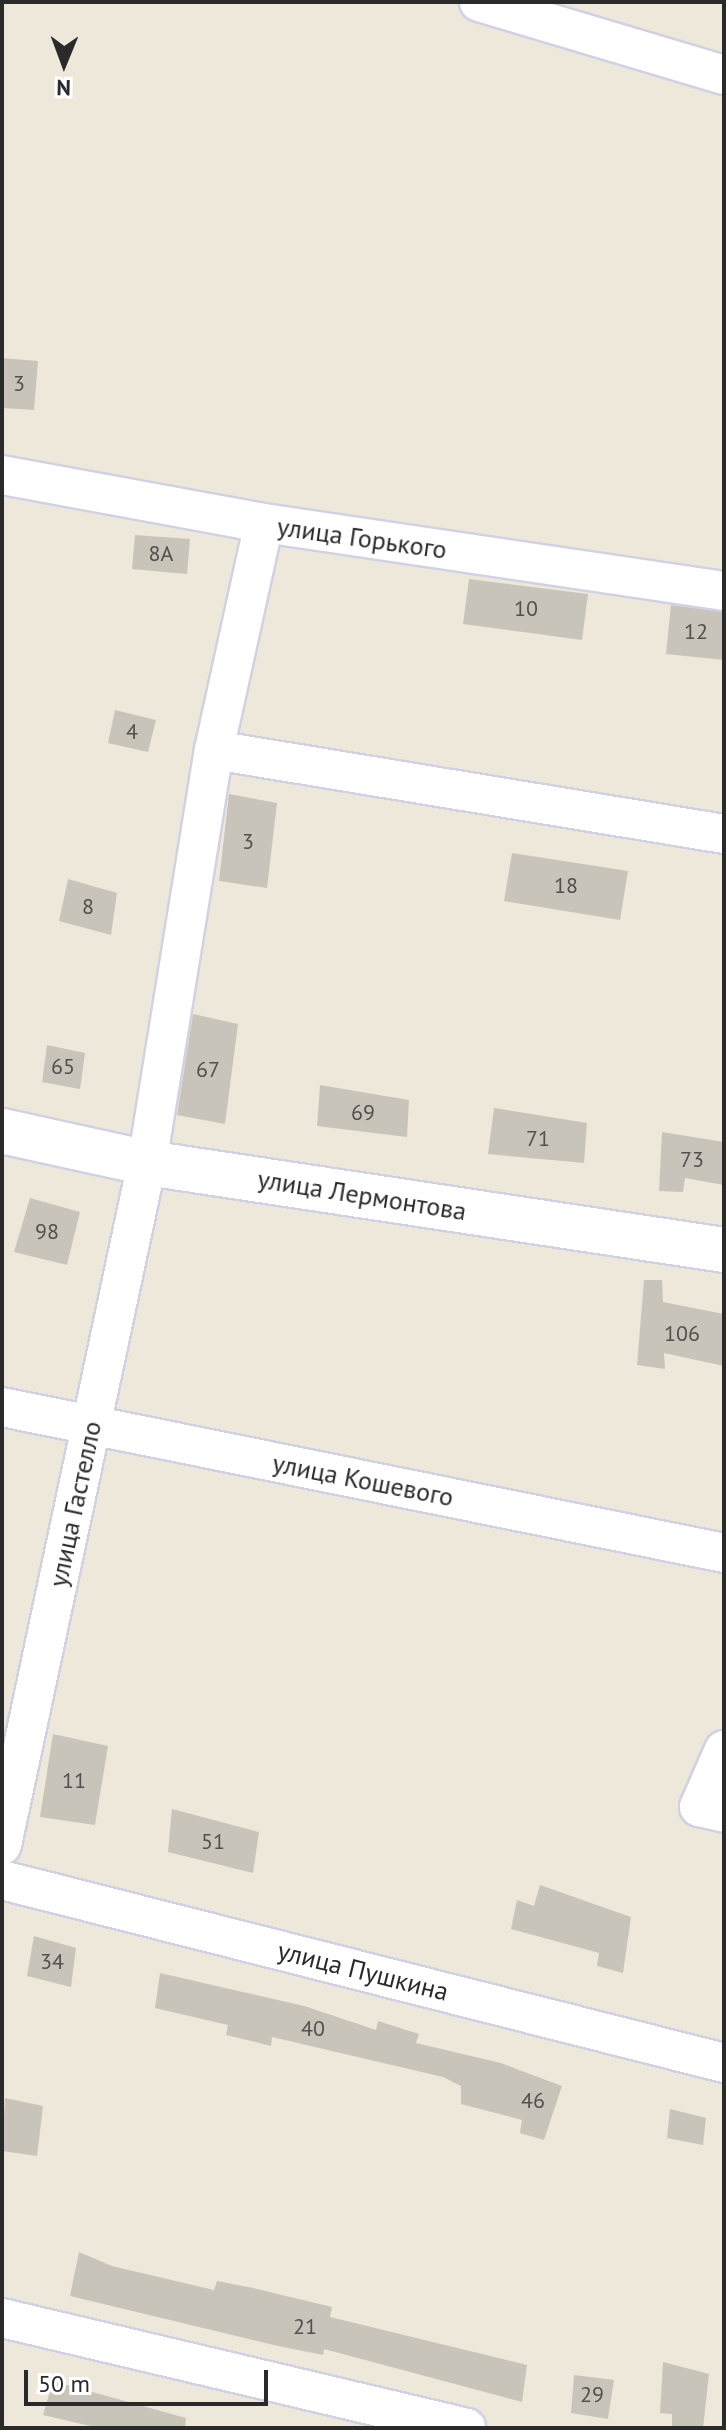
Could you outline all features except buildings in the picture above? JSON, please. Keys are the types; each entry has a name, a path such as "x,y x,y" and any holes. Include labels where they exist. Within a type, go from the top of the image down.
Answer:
{"street":[{"path":"479,2 724,75"},
{"name":"улица Горького","path":"2,475 264,523 724,591"},
{"name":"улица Гастелло","path":"2,1845 147,1163 214,750 264,523"},
{"path":"214,750 724,834"},
{"name":"улица Лермонтова","path":"2,1131 147,1163 724,1250"},
{"name":"улица Кошевого","path":"2,1407 724,1553"},
{"path":"712,1810 724,1750"},
{"name":"улица Пушкина","path":"2,1880 724,2063"},
{"path":"2,2318 466,2428"}]}
